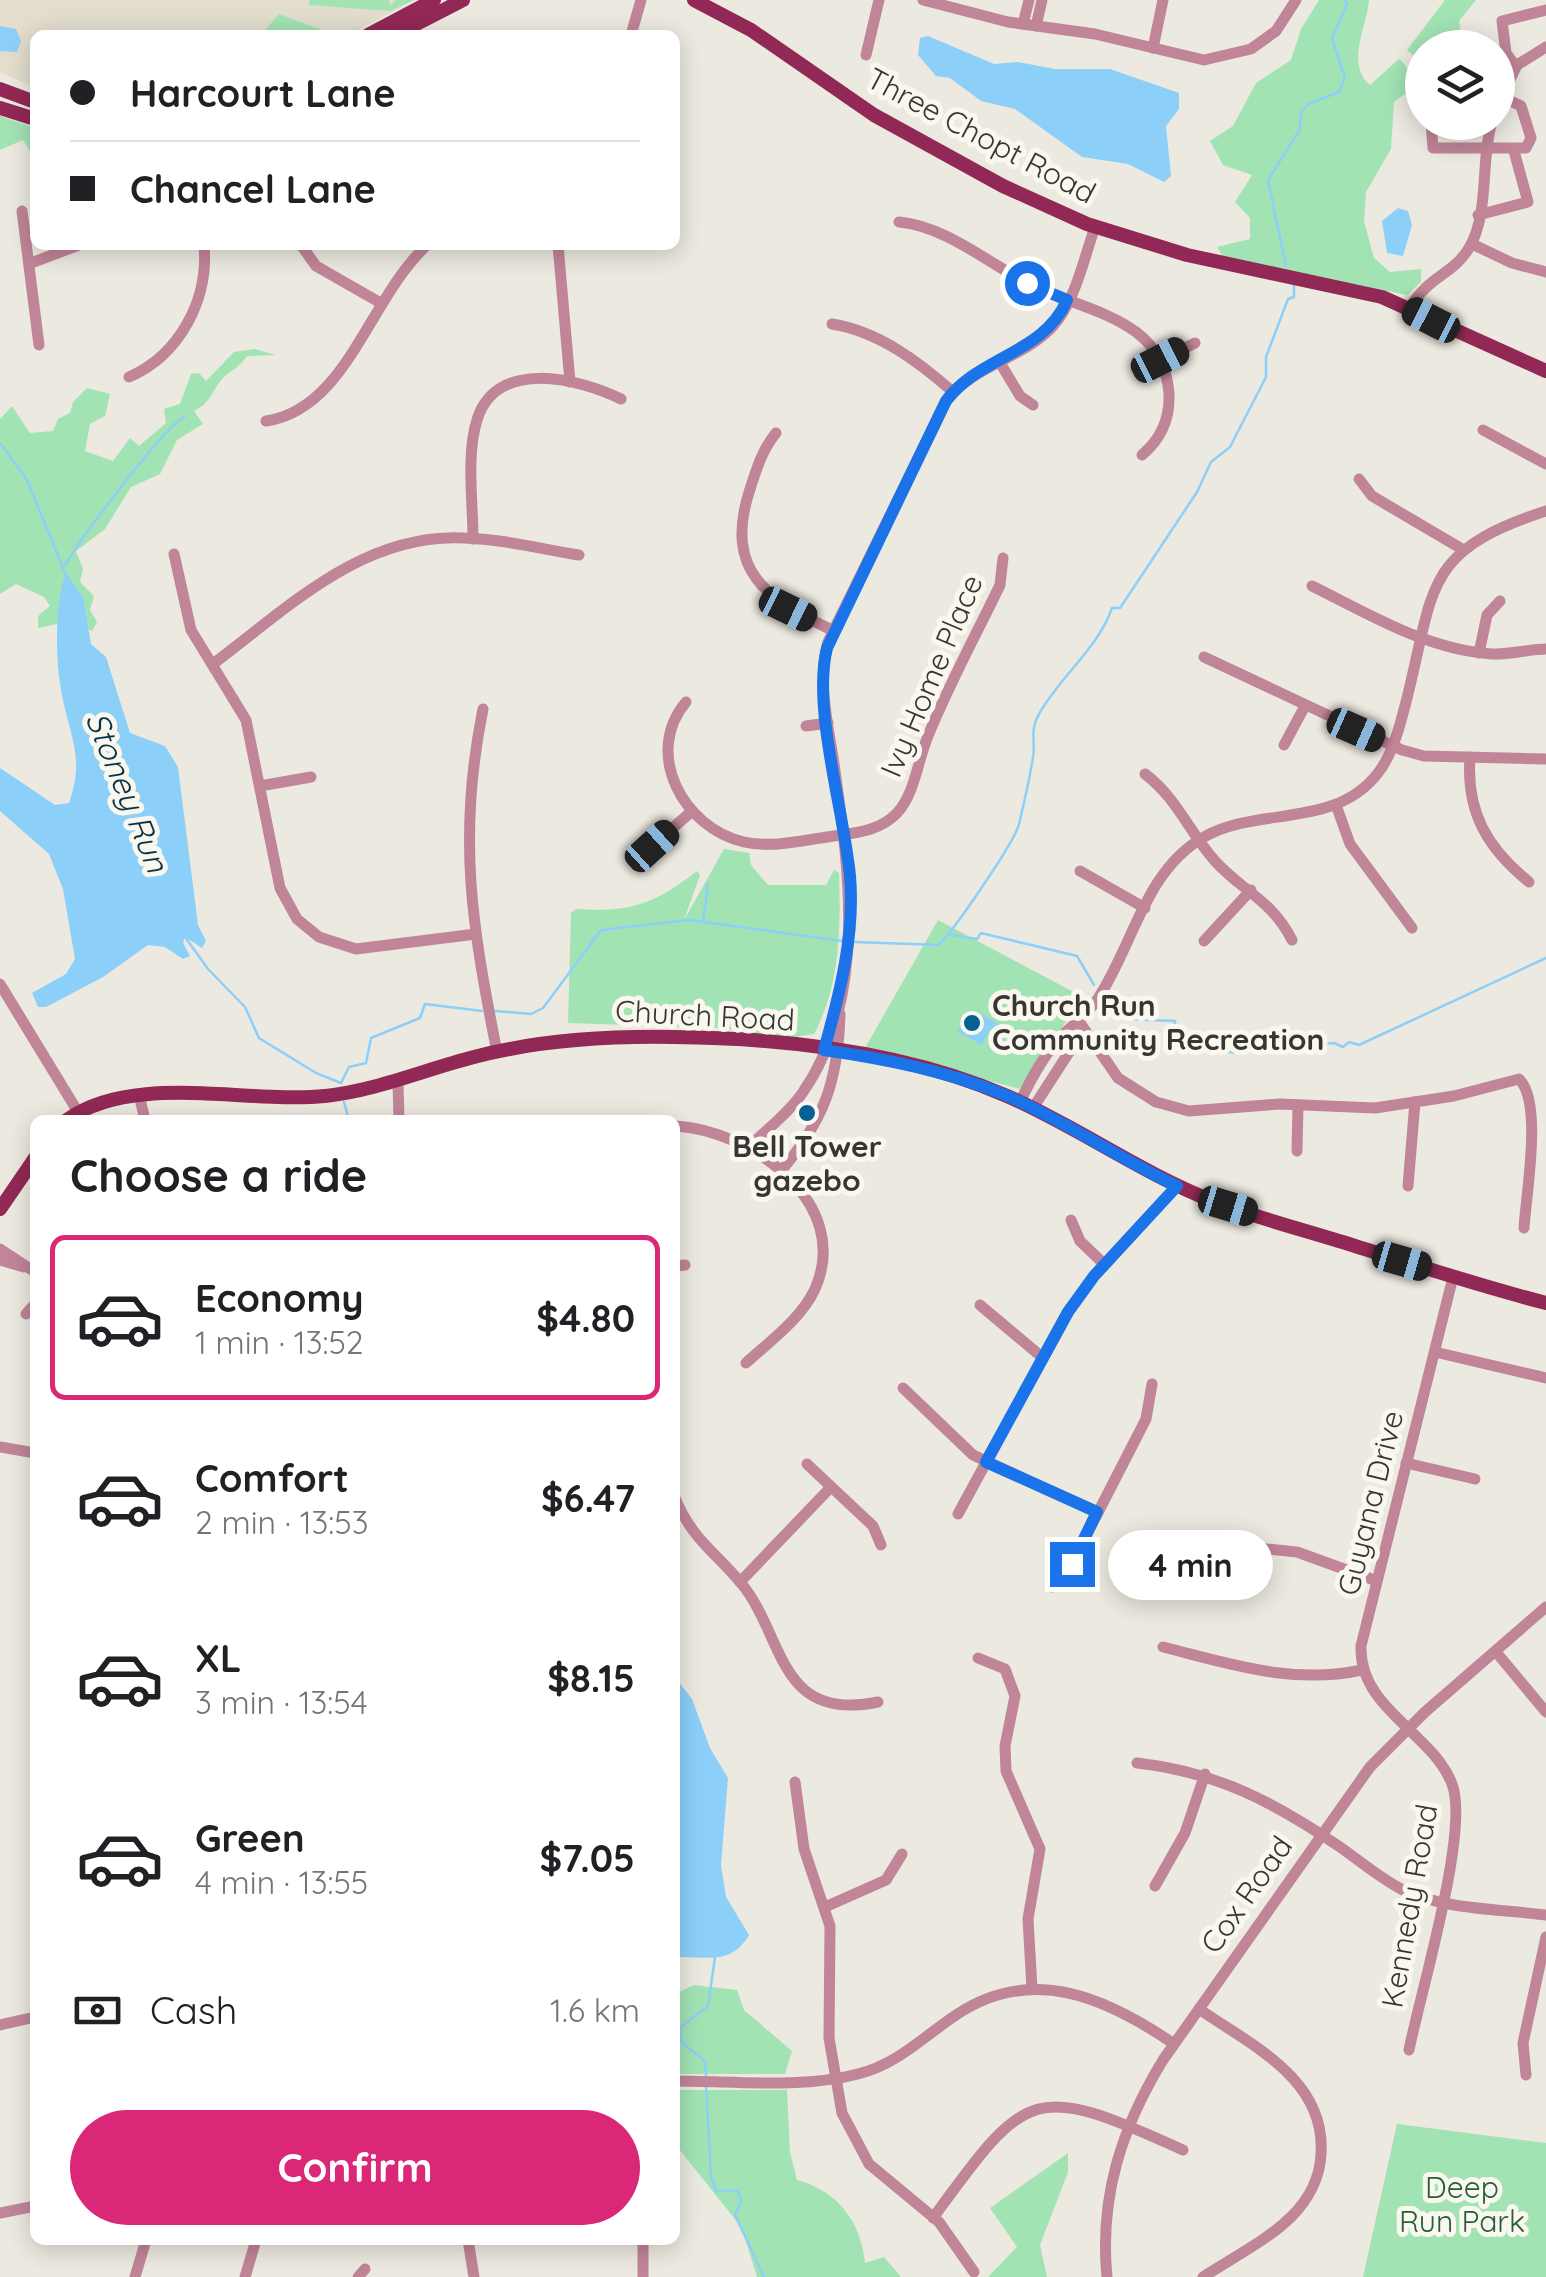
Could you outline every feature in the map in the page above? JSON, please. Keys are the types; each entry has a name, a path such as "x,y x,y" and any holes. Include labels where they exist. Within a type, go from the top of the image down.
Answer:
{"main road":[{"path":"377,30 434,0"},
{"path":"405,30 463,0"},
{"name":"Three Chopt Road","path":"694,0 752,30 836,91 906,133 1004,186 1095,227 1187,255 1348,288 1409,309 1546,371"},
{"path":"0,89 30,100"},
{"path":"0,108 30,117"},
{"name":"Church Road","path":"75,1115 104,1101 139,1096 299,1098 398,1083 497,1052 587,1039 721,1039 832,1051 944,1074 1026,1105 1177,1186 1228,1206 1546,1302"},
{"path":"0,1209 30,1165"}],"street":[{"path":"632,30 641,0"},
{"path":"866,55 879,0"},
{"path":"923,0 1204,60 1251,49 1276,31 1296,0"},
{"path":"1029,0 1030,25"},
{"path":"1030,25 1042,0"},
{"path":"1152,48 1163,0"},
{"path":"1546,10 1502,21 1506,53 1516,67 1546,47"},
{"path":"1432,140 1433,148 1526,148 1531,138 1521,106 1515,104"},
{"path":"1409,309 1422,288 1457,263 1472,244 1488,140"},
{"path":"1478,215 1528,202 1514,150"},
{"path":"22,212 39,345"},
{"path":"899,222 926,227 1067,300 1124,322 1143,336 1160,360 1168,390 1160,438 1142,454"},
{"path":"782,1171 814,1133 832,1051 851,908 823,670 834,631 953,392 1051,328 1067,300 1095,227"},
{"path":"1472,244 1512,263 1546,272"},
{"path":"31,263 66,250"},
{"path":"130,377 155,362 192,315 203,286 204,250"},
{"path":"305,250 316,266 380,302"},
{"path":"266,421 304,408 324,394 398,273 421,250"},
{"path":"558,250 570,382"},
{"path":"832,324 860,330 924,366 953,392"},
{"path":"1160,360 1194,343"},
{"path":"998,361 1014,388 1033,405"},
{"path":"473,538 474,437 482,408 498,390 516,380 570,382 598,387 621,398"},
{"path":"1483,430 1546,464"},
{"path":"776,433 762,450 746,502 743,551 752,573 774,600 834,631"},
{"path":"1358,479 1372,496 1462,548"},
{"path":"1026,1105 1046,1056 1080,1023 1099,997 1166,869 1200,840 1234,824 1336,805 1376,776 1391,746 1436,585 1462,548 1488,532 1546,511"},
{"path":"213,664 357,560 419,540 473,538 579,555"},
{"path":"174,554 191,630 246,720 280,888 297,919 312,932 356,949 476,934"},
{"name":"Ivy Home Place","path":"691,812 721,834 754,844 878,827 904,803 926,738 1000,584 1003,558"},
{"path":"1312,586 1422,639 1479,653 1546,649"},
{"path":"1479,653 1487,615 1500,601"},
{"path":"1204,657 1391,746 1424,756 1546,760"},
{"path":"652,846 691,812 676,787 667,750 670,725 686,702"},
{"path":"1284,745 1305,706"},
{"path":"483,709 466,816 476,934 497,1052"},
{"path":"806,726 828,723"},
{"path":"1470,757 1470,789 1478,823 1496,853 1529,882"},
{"path":"1145,774 1165,789 1218,866 1272,907 1292,940"},
{"path":"260,786 311,777"},
{"path":"1336,805 1350,844 1412,928"},
{"path":"1080,871 1145,908"},
{"path":"1204,941 1252,890"},
{"path":"0,984 72,1115"},
{"path":"1080,1023 1118,1078 1167,1106 1198,1112 1298,1105 1358,1109 1473,1092 1512,1078 1523,1082 1531,1120 1524,1228"},
{"path":"749,1147 803,1092 832,1051"},
{"path":"398,1083 399,1115"},
{"path":"139,1096 144,1115"},
{"path":"1408,1186 1415,1102"},
{"path":"1297,1150 1298,1105"},
{"path":"680,1127 704,1130 749,1147 782,1171 813,1211 821,1236 822,1264 814,1291 800,1312 746,1363"},
{"path":"958,1514 1068,1312 1104,1264 1177,1186"},
{"path":"1071,1220 1080,1241 1104,1264"},
{"path":"0,1249 30,1269"},
{"path":"0,1260 30,1270"},
{"name":"Guyana Drive","path":"1362,1670 1361,1646 1453,1276"},
{"path":"980,1305 1042,1358"},
{"path":"1435,1352 1546,1378"},
{"path":"1052,1587 1068,1569 1146,1419 1152,1384"},
{"path":"903,1388 965,1450 1097,1512"},
{"path":"0,1447 30,1453"},
{"path":"807,1464 872,1526 881,1545"},
{"path":"1406,1464 1475,1479"},
{"path":"740,1582 831,1487"},
{"path":"680,1508 699,1544 740,1582 782,1666 794,1679 840,1706 878,1702"},
{"path":"1226,1538 1239,1546 1297,1552 1377,1582"},
{"name":"Cox Road","path":"1107,2277 1108,2201 1129,2126 1174,2044 1370,1767 1407,1728 1546,1608"},
{"path":"1163,1647 1281,1676 1316,1678 1362,1670 1378,1698 1407,1728"},
{"path":"1496,1652 1546,1712"},
{"path":"978,1658 1005,1669 1014,1688 1004,1746 1006,1770 1040,1849 1028,1918 1032,1989"},
{"name":"Kennedy Road","path":"1407,1728 1443,1767 1456,1796 1457,1822 1409,2050"},
{"path":"1136,1764 1205,1774 1267,1799 1401,1888 1440,1904 1546,1915"},
{"path":"1155,1886 1185,1833 1205,1774"},
{"path":"794,1782 804,1849 825,1907 832,1945 829,2038 842,2113 859,2150 881,2176 933,2218 974,2272"},
{"path":"825,1907 886,1880 902,1854"},
{"path":"1526,2075 1523,2043 1546,1937"},
{"path":"680,2082 861,2074 903,2056 956,2016 985,2000 1032,1989 1098,1999 1174,2044"},
{"path":"1199,2008 1295,2078 1318,2118 1322,2148 1312,2187 1292,2216 1204,2277"},
{"path":"0,2025 30,2017"},
{"path":"933,2218 990,2140 1023,2114 1049,2106 1076,2106 1183,2150"},
{"path":"0,2213 30,2207"},
{"path":"135,2277 145,2245"},
{"path":"245,2277 255,2245"},
{"path":"469,2245 474,2277"},
{"path":"643,2245 643,2277"}],"shaded area":[{"path":"0,0 414,0 358,30 30,30 30,86 0,72"}],"green space":[{"path":"309,0 389,0 390,6 396,0 414,0 390,11 309,5"},
{"path":"1319,0 1369,0 1358,56 1363,76 1370,85 1399,59 1405,66 1405,94 1394,102 1391,149 1366,192 1364,221 1374,258 1390,272 1421,269 1421,282 1407,295 1223,257 1217,247 1250,239 1250,218 1235,202 1252,175 1223,165 1210,141 1233,126 1256,83 1291,60 1301,29"},
{"path":"1445,0 1476,0 1459,21 1460,30 1422,30"},
{"path":"279,14 322,30 265,30"},
{"path":"0,116 30,126 30,152 23,140 0,150"},
{"path":"255,349 276,355 247,356 222,379 208,401 194,411 203,424 177,440 160,474 131,487 105,529 76,551 83,569 80,582 94,596 90,610 97,622 92,631 64,616 57,624 38,628 38,616 50,606 44,597 16,584 0,594 0,419 12,406 30,433 53,431 58,419 70,413 73,402 87,388 110,394 105,416 90,424 85,451 113,461 130,438 139,446 166,423 164,409 180,404 191,374 199,373 206,381 234,352"},
{"path":"724,849 749,853 751,865 768,885 826,885 834,870 839,873 834,976 814,1034 787,1038 722,1028 568,1023 571,913 576,909 642,904 697,871 700,875 684,920"},
{"name":"Church Run Community Recreation","path":"938,920 1083,997 1020,1089 865,1048"},
{"path":"694,1985 737,1990 744,2010 792,2051 785,2074 680,2074 680,1992"},
{"path":"680,2090 787,2090 790,2152 797,2180 824,2192 845,2210 858,2234 865,2263 884,2257 901,2277 757,2277 742,2228 680,2150"},
{"name":"Deep Run Park","path":"1397,2124 1546,2143 1546,2277 1363,2277"},
{"path":"1068,2153 1068,2172 1040,2245 1047,2277 988,2277 1017,2247 990,2208"}],"water":[{"path":"0,26 16,29 21,41 17,52 0,51"},
{"path":"928,36 994,64 1018,62 1055,69 1110,69 1179,93 1179,109 1166,126 1171,176 1164,182 1128,164 1082,157 1015,109 981,101 950,78 936,76 918,55 920,38"},
{"path":"1398,208 1408,211 1412,225 1403,256 1387,253 1382,221"},
{"path":"66,573 83,597 91,644 106,657 130,733 165,746 178,767 198,925 206,941 202,948 185,937 183,943 190,956 183,959 165,947 148,945 103,977 46,1007 38,1007 32,993 66,974 75,959 63,889 49,854 0,811 0,768 55,805 69,803 76,758 61,689 57,646"},
{"path":"980,1014 1003,1026 999,1034 990,1029 982,1045 958,1032 961,1023 973,1027"},
{"path":"680,1683 692,1699 710,1748 728,1778 721,1865 726,1897 749,1935 734,1951 717,1957 680,1957"}],"waterway":[{"path":"1286,266 1268,180 1300,129 1301,112 1308,104 1339,92 1345,78 1332,38 1347,5 1345,0"},
{"path":"855,942 939,945 983,886 1019,824 1039,714 1098,636 1112,608 1120,608 1197,492 1211,462 1230,447 1266,377 1266,357 1288,299 1294,297 1294,285"},
{"path":"65,566 141,462 185,416"},
{"name":"Stoney Run","path":"0,443 27,480 66,575"},
{"path":"703,921 708,884"},
{"path":"495,1011 531,1014 543,1008 601,930 690,920 842,941"},
{"path":"950,935 977,939 981,933 1077,956 1094,985"},
{"name":"Stoney Run","path":"185,937 208,969 245,1007 259,1038 316,1073 341,1083 349,1067 366,1063 371,1038 420,1018 425,1004 482,1011"},
{"path":"1112,996 1127,1019 1175,1021 1175,1036 1225,1052 1334,1043 1343,1047 1349,1042 1359,1045 1546,958"},
{"name":"Stoney Run","path":"344,1102 348,1115"},
{"name":"Stoney Run","path":"706,2077 705,2061 682,2043 680,2028 708,2006 715,1957"},
{"name":"Stoney Run","path":"706,2085 711,2177 716,2191 738,2191 741,2201 735,2215 764,2277"}],"place":[{"name":"Church Run Community Recreation","path":"972,1023"},
{"name":"Bell Tower gazebo","path":"807,1113"}],"route":[{"path":"1027,283 1067,300 1060,318 1035,341 961,384 946,401 870,554 824,659 823,688 850,874 851,908 840,995 824,1050 931,1070 978,1084 1039,1111 1177,1186 1094,1276 1068,1312 986,1462 1097,1512 1072,1564"}]}
